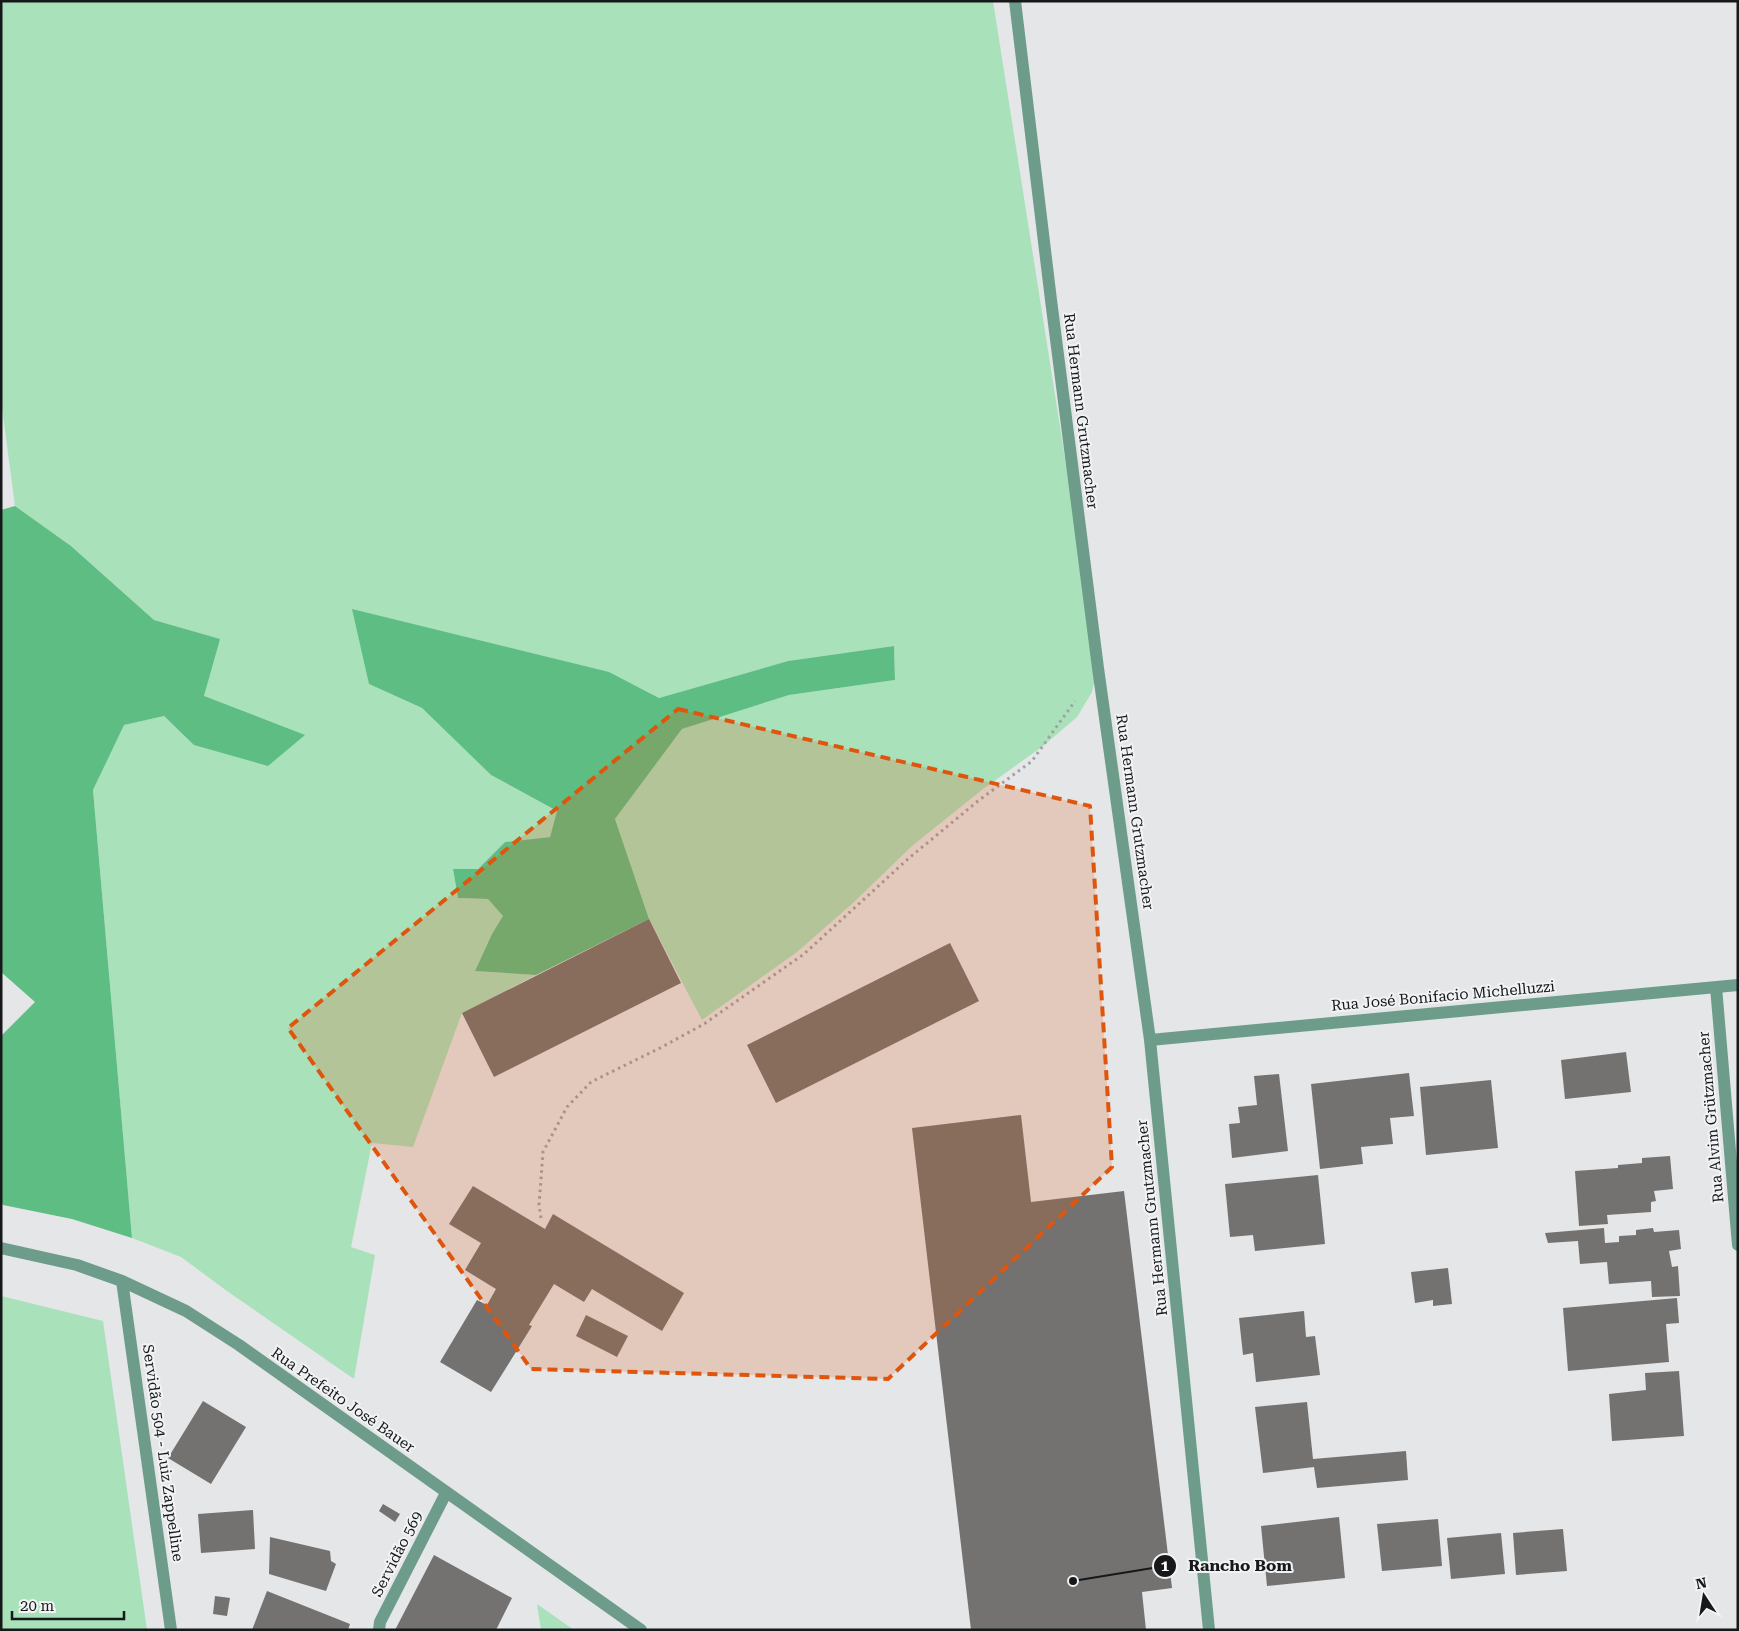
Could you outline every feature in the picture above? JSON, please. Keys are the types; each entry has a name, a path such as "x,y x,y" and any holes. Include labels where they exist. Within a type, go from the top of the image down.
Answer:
{"street":[{"name":"Rua Hermann Grutzmacher","path":"1015,1 1050,300 1098,668 1150,1040 1210,1630"},
{"name":"Rua José Bonifacio Michelluzzi","path":"1150,1040 1738,985"},
{"name":"Rua Alvim Grützmacher","path":"1716,987 1738,1245"},
{"name":"Rua Prefeito José Bauer","path":"1,1248 77,1265 122,1281 186,1312 239,1345 641,1630"},
{"name":"Servidão 504 - Luiz Zappelline","path":"122,1281 171,1630"},
{"name":"Servidão 569","path":"379,1630 380,1622 446,1493"}],"path":[{"path":"541,1218 539,1204 543,1152 567,1107 592,1082 704,1024 804,954 909,858 978,801 1032,761 1098,668"}],"highlighted area":[{"path":"678,709 1090,806 1112,1167 888,1379 531,1369 288,1028"}],"green space":[{"path":"1,1 993,1 1098,668 1092,692 1077,717 1043,746 983,789 912,846 853,903 797,952 702,1020 649,919 615,819 682,729 789,695 895,680 894,646 788,661 659,698 608,672 369,684 422,708 491,775 557,811 550,837 505,842 478,869 453,869 458,898 488,899 504,916 492,934 475,971 536,975 462,1013 413,1147 372,1143 351,1247 375,1255 354,1379 181,1257 132,1238 93,790 123,725 164,716 195,745 204,696 219,639 154,620 71,546 15,506 1,400"},
{"path":"15,506 71,546 154,620 220,639 204,696 305,735 268,766 194,745 164,716 124,725 93,790 132,1238 72,1219 3,1205 1,1201 1,1036 35,1002 1,972 1,510"},
{"path":"352,609 609,672 659,698 788,661 894,646 895,680 789,695 682,729 615,819 649,919 536,975 475,971 492,934 503,916 488,899 458,898 453,869 478,869 505,842 550,837 557,811 491,775 422,708 369,684"},
{"path":"1,1296 103,1321 147,1630 1,1630"},
{"path":"537,1604 574,1630 541,1630"}],"building":[{"path":"649,919 681,983 494,1077 462,1013"},
{"path":"950,943 979,1001 776,1103 747,1045"},
{"path":"1626,1052 1631,1092 1565,1099 1561,1060"},
{"path":"1409,1073 1414,1116 1390,1118 1393,1144 1361,1147 1363,1164 1320,1169 1311,1084"},
{"path":"1279,1074 1288,1151 1232,1158 1229,1124 1240,1123 1238,1107 1257,1105 1254,1076"},
{"path":"1491,1080 1498,1148 1426,1155 1420,1087"},
{"path":"1021,1115 1031,1202 1124,1191 1172,1588 1142,1592 1146,1630 971,1630 912,1128"},
{"path":"1670,1156 1673,1189 1654,1191 1656,1201 1651,1202 1651,1212 1607,1215 1608,1224 1579,1226 1575,1171 1618,1168 1618,1165 1642,1163 1642,1158"},
{"path":"1318,1175 1325,1244 1255,1251 1253,1235 1230,1237 1225,1184"},
{"path":"473,1186 545,1229 553,1214 684,1293 662,1331 592,1289 584,1302 554,1284 529,1325 532,1326 491,1392 440,1362 477,1300 487,1305 496,1289 465,1270 481,1243 449,1224"},
{"path":"1604,1228 1605,1243 1619,1242 1619,1236 1636,1235 1636,1230 1653,1228 1654,1232 1679,1230 1681,1249 1669,1251 1672,1267 1678,1266 1680,1296 1652,1297 1651,1281 1609,1284 1607,1262 1580,1264 1578,1241 1548,1243 1545,1233"},
{"path":"1448,1268 1452,1304 1433,1306 1433,1300 1415,1303 1411,1272"},
{"path":"1677,1298 1679,1323 1666,1324 1669,1362 1568,1371 1563,1308"},
{"path":"1304,1311 1306,1337 1315,1336 1320,1375 1256,1382 1253,1353 1243,1355 1239,1318"},
{"path":"586,1315 628,1336 617,1357 576,1336"},
{"path":"1679,1371 1684,1436 1612,1441 1609,1394 1646,1390 1645,1373"},
{"path":"203,1401 246,1427 211,1484 168,1458"},
{"path":"1307,1402 1313,1459 1406,1451 1408,1480 1317,1488 1314,1467 1263,1473 1255,1407"},
{"path":"383,1504 400,1514 395,1522 379,1511"},
{"path":"253,1510 255,1549 201,1553 198,1514"},
{"path":"1339,1517 1345,1578 1267,1586 1261,1526"},
{"path":"1438,1519 1442,1566 1382,1571 1377,1524"},
{"path":"1563,1529 1567,1571 1516,1575 1513,1533"},
{"path":"1501,1533 1505,1574 1451,1579 1447,1538"},
{"path":"270,1537 330,1551 331,1561 336,1564 326,1591 269,1574"},
{"path":"434,1555 512,1598 496,1630 395,1630"},
{"path":"267,1591 350,1624 348,1630 252,1630"},
{"path":"215,1596 230,1598 227,1616 213,1614"}],"place":[{"name":"Rancho Bom","path":"1073,1581"}]}
